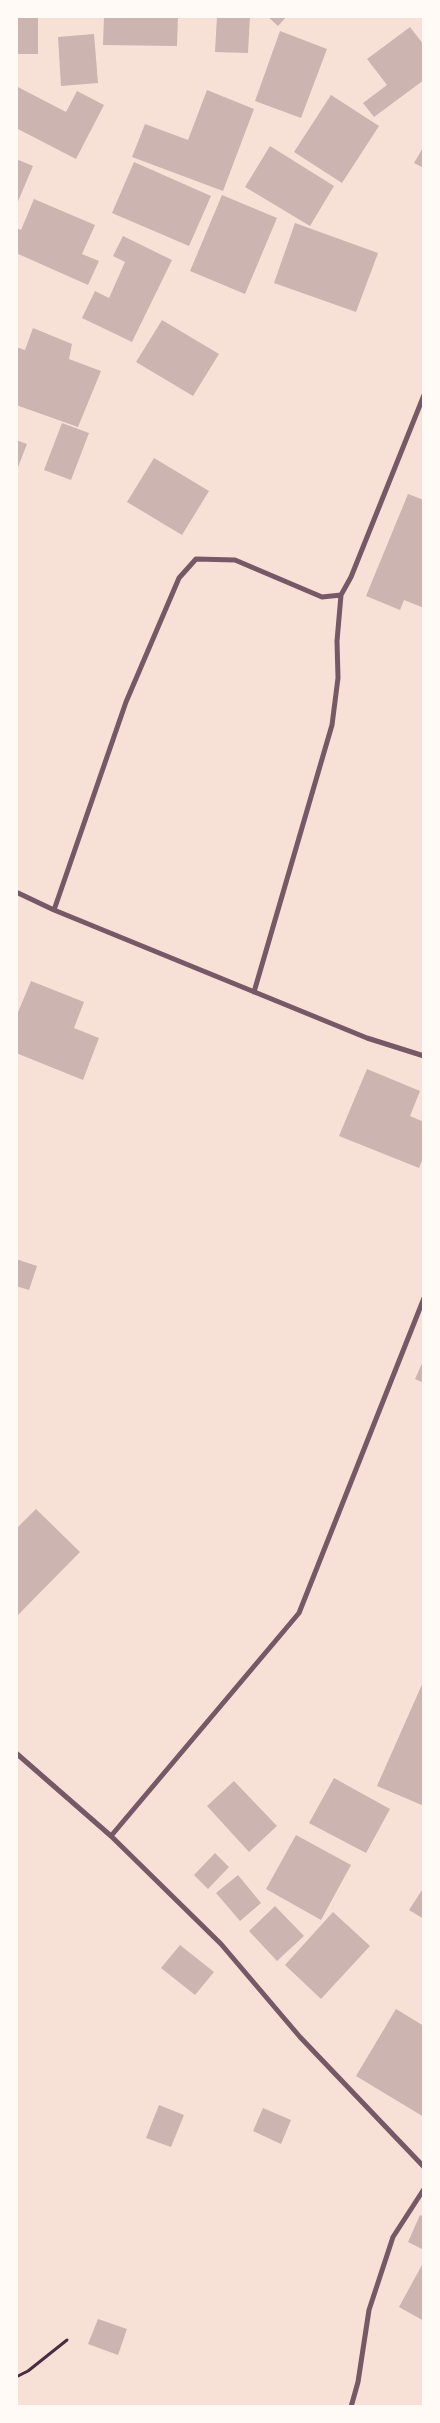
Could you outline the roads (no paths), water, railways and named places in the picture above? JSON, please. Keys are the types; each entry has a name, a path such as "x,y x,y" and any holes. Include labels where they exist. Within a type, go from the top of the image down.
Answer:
{"street":[{"path":"254,992 332,725 338,678 337,641 341,595 351,577 424,395"},
{"path":"54,910 126,702 179,578 185,571 196,559 235,560 322,597 341,595"},
{"path":"16,892 54,910 367,1038 424,1056"},
{"path":"111,1836 299,1613 424,1298"},
{"path":"16,1753 111,1836 222,1944 300,2037 365,2108 424,2167"},
{"path":"351,2407 358,2382 369,2310 394,2237 424,2189"}]}
